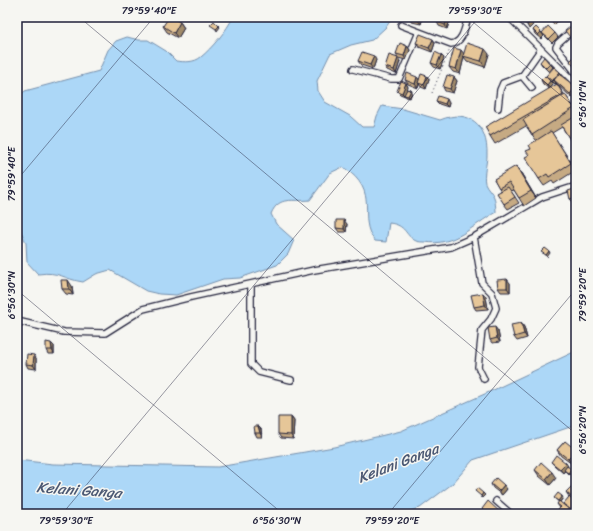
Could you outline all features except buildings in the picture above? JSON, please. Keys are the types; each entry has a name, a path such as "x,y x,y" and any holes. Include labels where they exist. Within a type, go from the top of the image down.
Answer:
{"street":[{"path":"401,25 451,44 459,41 468,17"},
{"path":"509,17 576,84"},
{"path":"576,27 558,42 556,47 576,73"},
{"path":"353,69 391,79 399,79 418,32"},
{"path":"498,108 500,90 503,83 522,76 541,49"},
{"path":"522,76 532,88"},
{"path":"17,321 64,332 105,333 143,309 191,297 314,270 451,247 474,237 542,197 576,186"},
{"path":"474,237 482,283 492,293 496,308 491,319 482,330 478,366 484,379"},
{"path":"251,285 251,364 259,372 291,380"},
{"path":"496,501 511,514"}],"path":[{"path":"432,93 451,44"}],"water":[{"path":"233,17 393,17 386,27 372,40 351,45 330,54 317,81 318,91 325,102 350,116 362,127 374,127 382,106 403,109 440,120 460,116 475,122 484,135 487,158 485,183 494,197 496,212 463,234 445,241 435,243 417,241 412,239 399,226 389,223 386,242 375,241 367,223 365,196 362,186 355,177 343,167 330,173 310,200 282,202 274,208 271,214 276,224 294,240 288,254 277,265 240,278 223,279 176,295 159,294 146,291 110,270 96,274 83,282 57,274 38,274 27,262 26,243 17,221 17,98 25,91 99,71 108,50 116,41 127,37 139,40 148,40 166,51 176,61 186,62 198,59 214,44"},
{"name":"Kelani Ganga","path":"576,351 576,425 473,460 452,484 420,508 400,514 17,514 17,460 53,464 218,467 334,447 401,431"}]}
